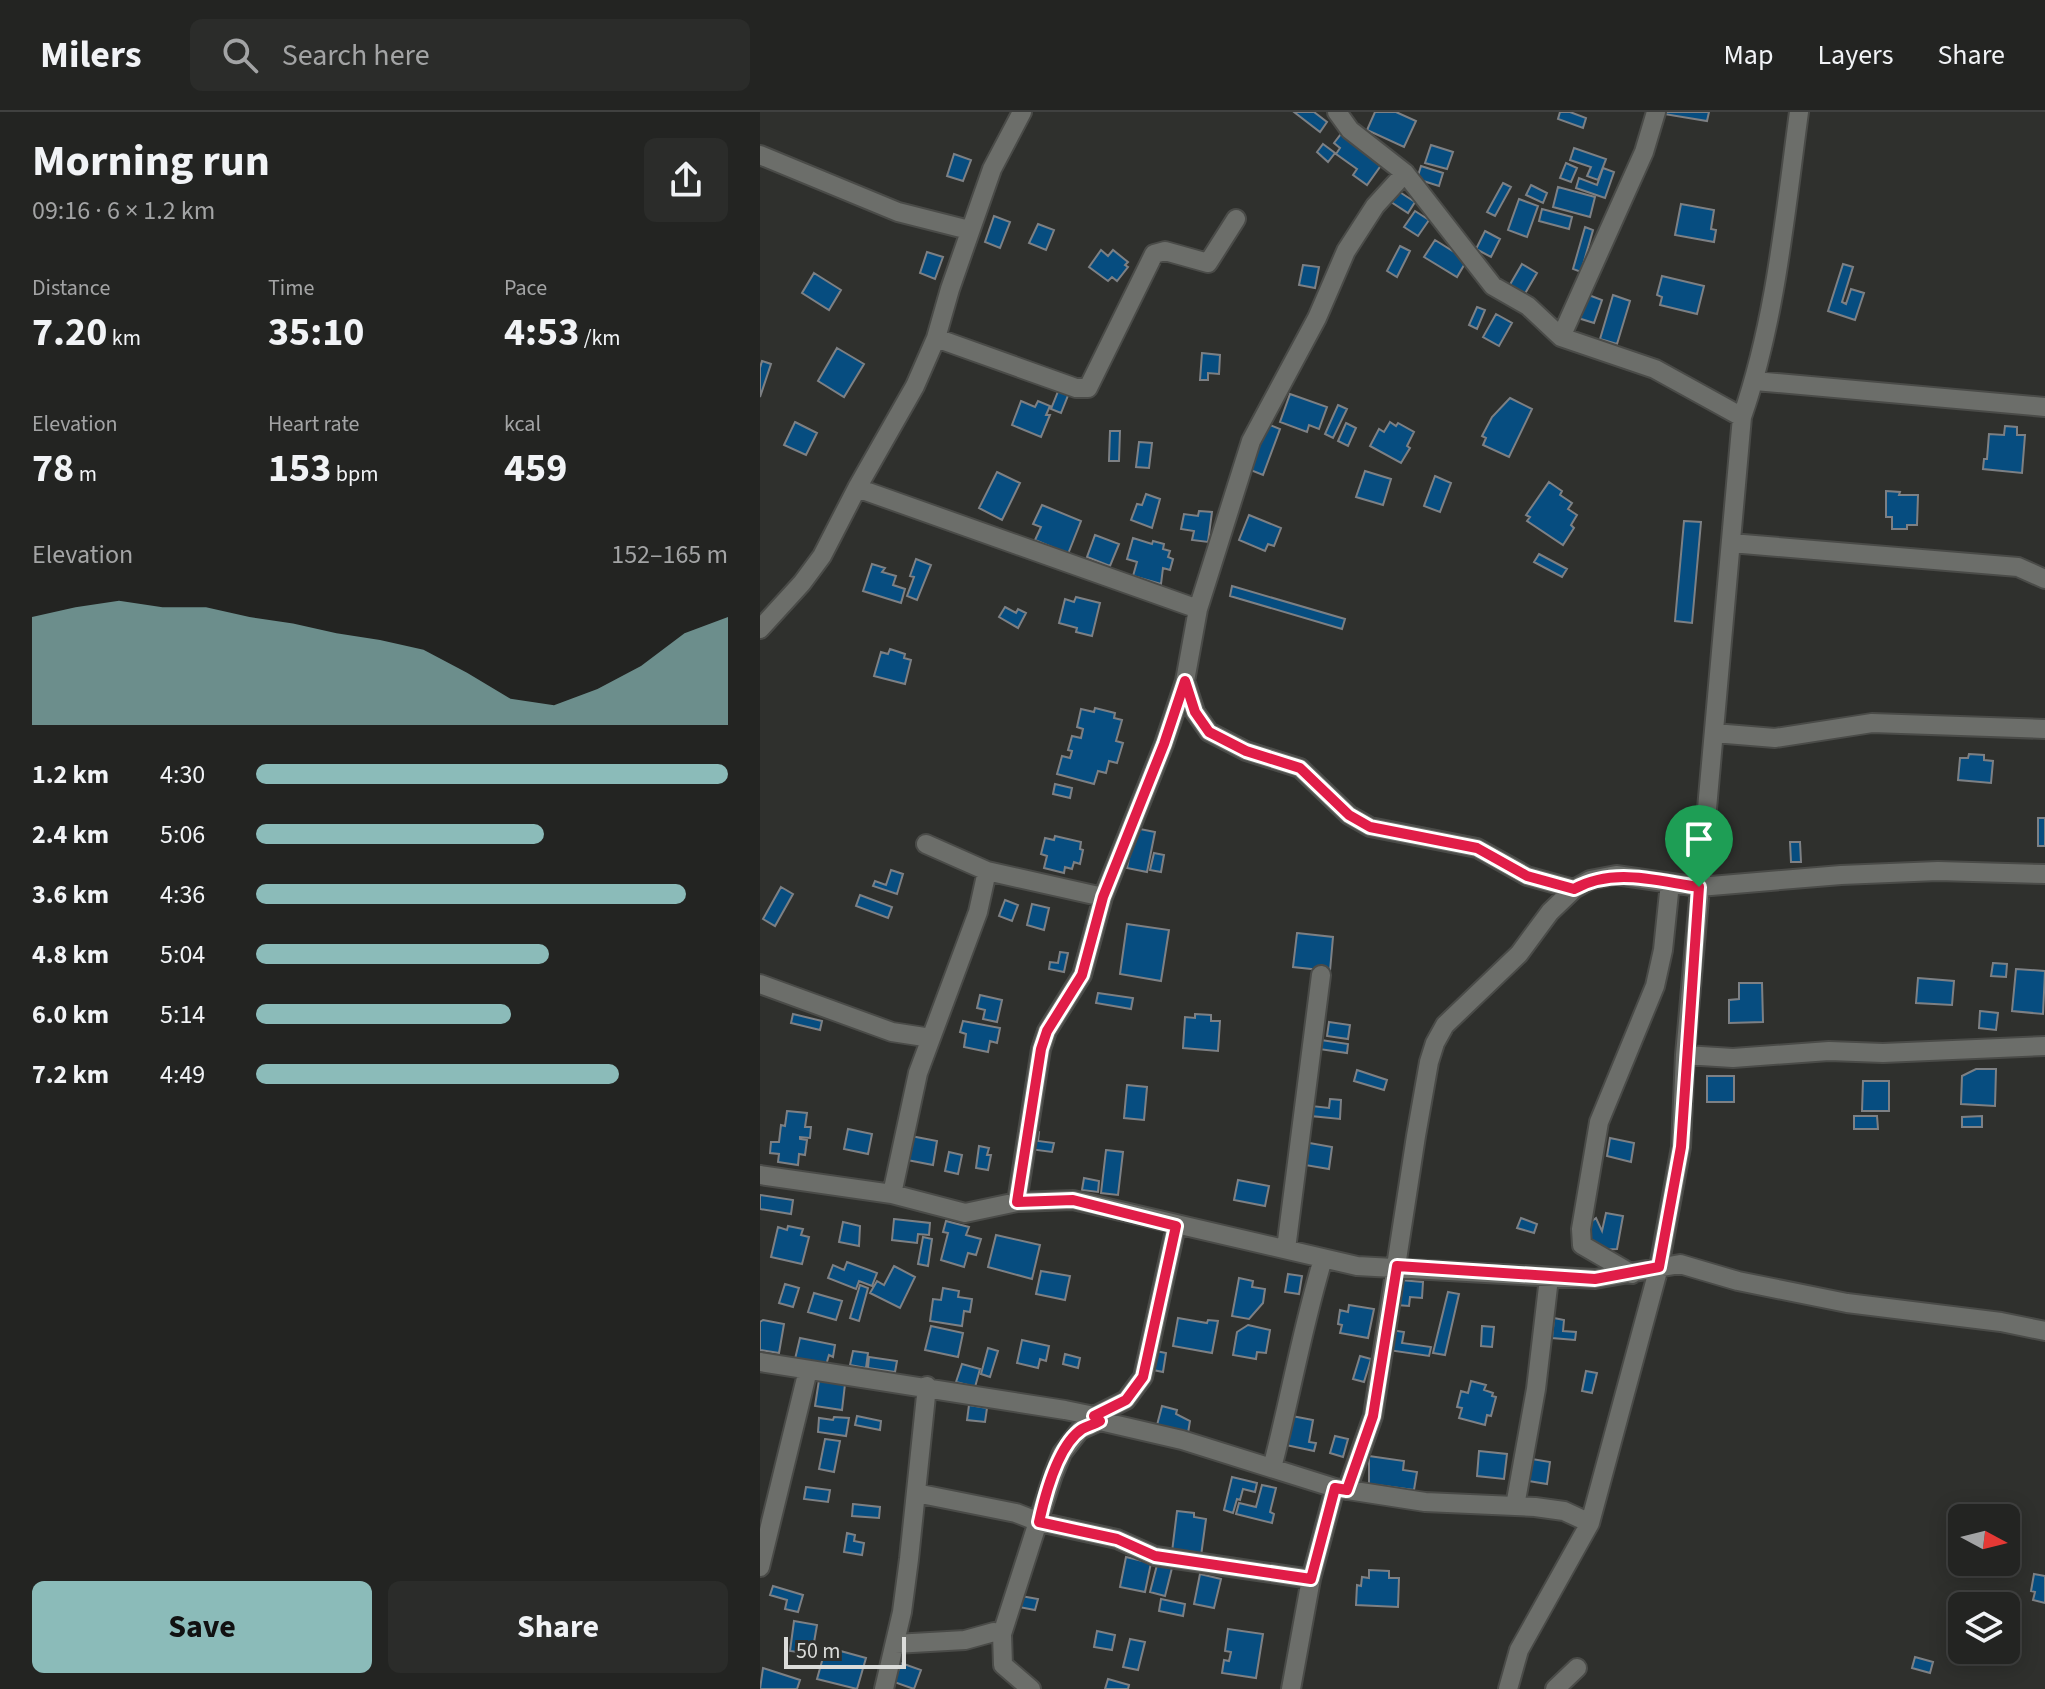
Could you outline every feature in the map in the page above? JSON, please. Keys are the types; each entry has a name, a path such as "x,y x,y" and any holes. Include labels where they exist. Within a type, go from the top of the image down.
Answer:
{"street":[{"path":"760,629 822,556 915,386 936,338 969,230 992,169 1022,112"},
{"path":"1337,112 1350,130 1405,173 1493,286 1528,306 1561,337 1655,369 1742,417"},
{"path":"1561,337 1644,152 1656,112"},
{"path":"1508,1689 1519,1650 1590,1523 1659,1267 1681,1147 1699,887 1742,417 1755,381 1777,278 1799,112"},
{"path":"760,155 898,212 969,230"},
{"path":"1017,1202 1041,1049 1047,1031 1082,975 1103,897 1164,744 1185,681 1198,609 1251,441 1317,318 1346,251 1375,206 1405,173"},
{"path":"936,338 1076,388 1088,388 1154,254 1165,251 1208,263 1236,219"},
{"path":"1755,381 2045,407"},
{"path":"857,488 1198,609"},
{"path":"1731,543 2018,567 2045,579"},
{"path":"1185,681 1195,712 1209,732 1246,751 1300,768 1349,815 1370,827 1477,848 1527,876 1574,889"},
{"path":"1714,733 1775,738 1872,723 2045,729"},
{"path":"926,844 987,871 1103,897"},
{"path":"892,1194 918,1073 978,912 987,871"},
{"path":"1291,1689 1311,1579 1341,1489 1373,1416 1429,1062 1445,1025 1519,954 1550,912 1574,889 1590,880 1616,875 1699,887 1841,875 1938,871 2045,874"},
{"path":"1632,1274 1582,1245 1581,1229 1599,1122 1655,986 1663,950 1670,883"},
{"path":"1286,1249 1321,975"},
{"path":"760,984 892,1032 931,1038"},
{"path":"1685,1055 1733,1058 1829,1051 1883,1053 2045,1046"},
{"path":"760,1175 892,1194 965,1213 1017,1202 1073,1200 1357,1266 1595,1279 1680,1264 1738,1281 1847,1303 2001,1322 2045,1331"},
{"path":"1031,1689 1003,1665 1002,1634 1029,1544 1062,1453 1080,1430 1126,1400 1143,1377 1176,1226"},
{"path":"1272,1468 1309,1304 1323,1259"},
{"path":"1515,1506 1536,1389 1549,1278"},
{"path":"760,1362 927,1386 1097,1419 1182,1440 1341,1489 1425,1502 1564,1511 1590,1523"},
{"path":"760,1567 808,1370"},
{"path":"884,1689 909,1559 927,1386"},
{"path":"916,1493 1016,1513 1039,1522 1117,1539 1155,1556 1311,1579"},
{"path":"895,1644 965,1640 994,1632 1002,1634"},
{"path":"1555,1689 1577,1668"}],"building":[{"path":"1294,112 1314,112 1327,122 1320,132"},
{"path":"1375,112 1396,112 1416,121 1404,147 1367,130"},
{"path":"1560,112 1586,118 1583,128 1558,119"},
{"path":"1664,112 1709,112 1707,121"},
{"path":"1341,134 1382,164 1367,185 1353,175 1357,169 1336,154 1340,148 1334,143"},
{"path":"1323,144 1335,153 1328,162 1317,152"},
{"path":"1431,145 1453,152 1447,169 1425,163"},
{"path":"1574,148 1606,159 1598,180 1587,176 1591,167 1570,160"},
{"path":"954,154 971,160 963,181 947,176"},
{"path":"1566,163 1577,168 1571,182 1560,178"},
{"path":"1421,166 1443,173 1439,186 1417,179"},
{"path":"1603,168 1614,172 1605,198 1576,188 1579,178 1597,185"},
{"path":"1503,183 1511,187 1495,216 1487,212"},
{"path":"1531,185 1547,193 1543,203 1526,195"},
{"path":"1558,187 1595,197 1590,217 1553,207"},
{"path":"1395,189 1415,202 1408,213 1388,200"},
{"path":"1519,199 1538,206 1527,237 1508,230"},
{"path":"1681,204 1714,210 1711,229 1716,230 1714,242 1675,235"},
{"path":"1542,209 1572,217 1569,229 1539,221"},
{"path":"1415,211 1429,220 1418,236 1404,227"},
{"path":"994,216 1010,222 1000,248 985,242"},
{"path":"1038,224 1054,230 1046,250 1029,243"},
{"path":"1585,227 1593,230 1581,272 1573,269"},
{"path":"1485,231 1500,239 1491,257 1476,249"},
{"path":"1435,240 1467,260 1457,277 1424,257"},
{"path":"1400,246 1410,251 1397,277 1387,271"},
{"path":"1101,250 1108,256 1113,250 1128,262 1125,265 1128,267 1117,281 1112,277 1108,281 1089,267"},
{"path":"927,252 943,257 935,279 920,273"},
{"path":"1522,264 1537,273 1523,297 1508,288"},
{"path":"1843,264 1853,267 1842,302 1846,304 1851,289 1864,293 1855,320 1828,311"},
{"path":"1303,265 1319,267 1315,288 1299,285"},
{"path":"814,273 841,290 829,310 802,293"},
{"path":"1662,276 1704,286 1697,314 1660,305 1662,297 1657,295"},
{"path":"1586,294 1602,300 1594,323 1578,318"},
{"path":"1613,295 1630,301 1617,344 1600,339"},
{"path":"1477,307 1485,310 1477,329 1469,325"},
{"path":"1496,314 1512,323 1499,346 1483,337"},
{"path":"837,348 864,364 844,397 818,381"},
{"path":"1202,353 1220,355 1219,374 1208,373 1208,380 1200,380"},
{"path":"762,361 771,364 760,397 760,368"},
{"path":"1059,389 1069,393 1061,413 1051,409"},
{"path":"1290,394 1327,407 1319,429 1309,425 1307,432 1280,422"},
{"path":"1510,398 1532,409 1509,457 1483,445 1486,438 1482,436 1492,417"},
{"path":"1021,401 1035,407 1038,401 1050,406 1046,415 1050,415 1041,437 1012,425"},
{"path":"1338,405 1347,409 1333,438 1325,434"},
{"path":"795,422 817,433 806,455 784,445"},
{"path":"1390,422 1414,432 1407,446 1410,448 1401,463 1370,446 1379,429 1384,432"},
{"path":"1265,423 1280,429 1263,475 1248,469"},
{"path":"1346,423 1356,428 1348,446 1338,441"},
{"path":"2005,426 2017,427 2017,435 2025,435 2022,473 1983,469 1989,434 2004,435"},
{"path":"1110,431 1120,431 1119,461 1109,461"},
{"path":"1139,442 1152,443 1149,468 1136,467"},
{"path":"1365,471 1391,479 1383,505 1356,497"},
{"path":"997,472 1020,483 1002,520 979,508"},
{"path":"1435,476 1451,483 1440,512 1424,506"},
{"path":"1549,482 1562,491 1560,495 1572,503 1568,509 1577,515 1571,525 1574,528 1563,545 1527,521 1530,517 1526,515"},
{"path":"1886,491 1918,495 1917,525 1892,529 1892,517 1886,517"},
{"path":"1146,494 1160,499 1152,528 1131,520 1137,504 1142,505"},
{"path":"1042,505 1081,521 1068,554 1035,540 1041,527 1033,524"},
{"path":"1199,511 1212,512 1208,542 1192,540 1194,531 1181,529 1184,514 1198,516"},
{"path":"1249,515 1281,528 1274,546 1268,544 1265,551 1239,540"},
{"path":"1684,521 1701,522 1692,623 1675,621"},
{"path":"1095,535 1119,544 1110,566 1087,557"},
{"path":"1133,538 1164,544 1163,549 1170,551 1168,557 1173,559 1170,570 1163,568 1161,584 1133,576 1137,562 1127,559"},
{"path":"1539,554 1567,569 1562,577 1534,562"},
{"path":"916,559 931,565 917,600 907,596"},
{"path":"872,564 885,568 882,572 896,576 893,585 905,589 901,603 863,591"},
{"path":"1232,586 1345,619 1342,629 1230,596"},
{"path":"1076,597 1100,603 1092,636 1059,623 1065,599 1074,602"},
{"path":"1005,607 1016,613 1018,609 1026,613 1018,628 999,617"},
{"path":"890,649 905,654 904,658 911,660 905,684 874,676 881,652 888,654"},
{"path":"1095,708 1115,713 1114,718 1122,720 1116,741 1123,743 1117,763 1109,761 1106,773 1098,771 1094,784 1057,774 1062,756 1070,758 1072,751 1068,750 1072,736 1081,738 1083,729 1077,727 1081,709 1094,712"},
{"path":"1969,754 1984,755 1984,760 1993,761 1991,783 1958,780 1960,758 1968,758"},
{"path":"1055,784 1072,788 1070,798 1053,794"},
{"path":"2038,818 2045,818 2045,846 2038,846"},
{"path":"1135,828 1155,832 1147,872 1127,868"},
{"path":"1055,836 1081,842 1080,849 1083,850 1080,864 1074,862 1072,869 1065,867 1064,873 1044,868 1047,856 1041,854 1045,838 1054,840"},
{"path":"1790,842 1800,842 1801,862 1791,862"},
{"path":"1154,853 1164,855 1161,872 1150,870"},
{"path":"891,870 903,874 897,894 873,886 875,881 886,885"},
{"path":"781,887 793,894 775,926 763,919"},
{"path":"860,895 892,907 888,918 856,906"},
{"path":"1005,900 1018,905 1012,921 999,916"},
{"path":"1032,904 1049,908 1044,930 1027,925"},
{"path":"1127,924 1169,930 1161,981 1120,974"},
{"path":"1297,933 1333,937 1330,971 1293,967"},
{"path":"1060,952 1068,953 1064,972 1049,969 1050,962 1058,963"},
{"path":"1993,963 2007,964 2006,977 1991,976"},
{"path":"2016,969 2045,971 2043,1014 2012,1011"},
{"path":"1918,978 1954,981 1952,1005 1916,1003"},
{"path":"1739,983 1762,983 1763,1022 1729,1023 1729,1000 1739,999"},
{"path":"1098,993 1133,998 1131,1009 1096,1003"},
{"path":"980,995 1002,1000 997,1022 983,1019 985,1010 977,1008"},
{"path":"1980,1011 1998,1013 1996,1030 1979,1028"},
{"path":"793,1014 822,1021 820,1030 791,1023"},
{"path":"1195,1014 1211,1015 1211,1021 1220,1021 1218,1051 1183,1048 1185,1017 1195,1018"},
{"path":"963,1021 1000,1028 997,1043 990,1041 988,1052 964,1047 966,1034 960,1032"},
{"path":"1329,1022 1350,1025 1348,1039 1327,1036"},
{"path":"1321,1040 1348,1044 1347,1053 1319,1049"},
{"path":"1976,1069 1996,1069 1995,1106 1961,1104 1962,1076"},
{"path":"1357,1070 1387,1080 1384,1090 1354,1081"},
{"path":"1707,1076 1734,1076 1734,1102 1707,1102"},
{"path":"1863,1081 1889,1081 1889,1111 1862,1111"},
{"path":"1127,1085 1147,1087 1144,1120 1124,1118"},
{"path":"1330,1099 1341,1100 1340,1119 1311,1116 1312,1106 1329,1108"},
{"path":"787,1111 807,1113 805,1127 811,1127 810,1138 800,1137 807,1140 805,1155 799,1154 798,1165 778,1162 779,1154 770,1153 771,1142 779,1142"},
{"path":"1854,1116 1877,1116 1878,1129 1854,1129"},
{"path":"1982,1116 1982,1127 1962,1127 1962,1117"},
{"path":"848,1129 872,1134 868,1154 844,1149"},
{"path":"1032,1131 1039,1132 1038,1141 1054,1143 1052,1152 1029,1149"},
{"path":"911,1136 937,1141 933,1165 907,1160"},
{"path":"1610,1138 1634,1143 1631,1162 1607,1156"},
{"path":"1304,1142 1332,1147 1329,1169 1305,1165"},
{"path":"979,1146 989,1148 988,1170 976,1168"},
{"path":"1106,1150 1123,1152 1118,1195 1101,1193"},
{"path":"949,1152 962,1155 958,1174 945,1171"},
{"path":"1084,1178 1099,1181 1098,1192 1082,1190"},
{"path":"1238,1180 1269,1186 1265,1206 1234,1200"},
{"path":"760,1195 793,1200 791,1214 760,1209"},
{"path":"1606,1213 1623,1216 1617,1249 1598,1250 1591,1242 1587,1225 1596,1218 1602,1231"},
{"path":"1521,1218 1537,1224 1534,1233 1517,1228"},
{"path":"894,1219 930,1223 929,1235 918,1234 917,1243 892,1240"},
{"path":"946,1221 969,1227 966,1235 981,1239 976,1255 968,1253 964,1267 941,1260 948,1233 943,1232"},
{"path":"843,1222 860,1226 859,1246 839,1242"},
{"path":"788,1226 803,1229 801,1235 809,1237 802,1264 771,1257 778,1227 787,1230"},
{"path":"996,1235 1040,1245 1032,1279 988,1267"},
{"path":"923,1237 932,1239 928,1266 918,1264"},
{"path":"847,1262 877,1273 872,1286 859,1281 856,1289 828,1278 833,1265 844,1270"},
{"path":"894,1266 915,1277 900,1308 870,1293 877,1281 884,1285"},
{"path":"1041,1271 1070,1276 1065,1300 1036,1294"},
{"path":"1288,1274 1302,1276 1299,1294 1285,1292"},
{"path":"1239,1278 1253,1281 1252,1287 1265,1289 1263,1303 1249,1319 1232,1316"},
{"path":"1400,1280 1423,1282 1422,1298 1410,1297 1409,1306 1397,1305"},
{"path":"785,1284 799,1288 793,1307 779,1303"},
{"path":"860,1285 868,1288 859,1321 850,1318"},
{"path":"943,1288 959,1291 958,1297 972,1299 970,1312 964,1311 962,1326 930,1321 933,1299 941,1300"},
{"path":"1448,1292 1459,1294 1445,1355 1433,1353"},
{"path":"814,1293 842,1301 836,1320 808,1312"},
{"path":"1349,1305 1374,1309 1368,1338 1340,1333 1340,1310 1348,1312"},
{"path":"1178,1318 1207,1323 1208,1320 1218,1321 1212,1353 1173,1346"},
{"path":"1554,1318 1564,1320 1563,1331 1576,1332 1575,1340 1552,1338"},
{"path":"760,1322 784,1324 779,1353 760,1350"},
{"path":"1248,1325 1270,1330 1266,1353 1257,1352 1256,1359 1233,1355 1237,1332"},
{"path":"931,1326 963,1333 958,1357 925,1350"},
{"path":"1482,1326 1494,1327 1492,1347 1481,1346"},
{"path":"1391,1330 1404,1332 1402,1343 1431,1347 1429,1356 1388,1350"},
{"path":"800,1338 835,1345 833,1357 829,1355 826,1365 795,1359"},
{"path":"1022,1340 1049,1346 1046,1361 1040,1359 1038,1368 1017,1363"},
{"path":"988,1348 998,1351 990,1377 981,1374"},
{"path":"1151,1350 1166,1353 1163,1372 1148,1369"},
{"path":"853,1351 868,1353 866,1368 850,1365"},
{"path":"1065,1354 1080,1358 1078,1368 1063,1364"},
{"path":"1360,1356 1371,1359 1364,1382 1353,1379"},
{"path":"869,1357 897,1361 895,1372 868,1368"},
{"path":"962,1364 980,1369 975,1387 956,1382"},
{"path":"1586,1371 1597,1373 1592,1393 1582,1391"},
{"path":"819,1380 845,1384 842,1410 815,1406"},
{"path":"1471,1381 1486,1385 1484,1390 1496,1397 1485,1425 1459,1418 1462,1408 1457,1407 1461,1391 1468,1393"},
{"path":"969,1405 987,1408 985,1422 967,1420"},
{"path":"1162,1406 1177,1410 1176,1414 1190,1421 1188,1433 1157,1425"},
{"path":"857,1416 881,1421 880,1430 855,1425"},
{"path":"1292,1416 1313,1420 1309,1442 1316,1443 1314,1451 1286,1445"},
{"path":"834,1417 849,1418 846,1436 818,1432 819,1418 833,1420"},
{"path":"1335,1436 1348,1439 1343,1457 1330,1453"},
{"path":"825,1439 840,1441 834,1472 819,1469"},
{"path":"1479,1451 1507,1454 1504,1479 1477,1476"},
{"path":"1369,1456 1404,1461 1403,1470 1417,1472 1414,1490 1369,1484"},
{"path":"1526,1458 1550,1462 1547,1484 1523,1480"},
{"path":"1232,1477 1257,1483 1255,1492 1243,1489 1233,1513 1224,1510"},
{"path":"1262,1485 1276,1488 1270,1512 1274,1514 1272,1523 1236,1514 1239,1503 1256,1507"},
{"path":"806,1487 830,1490 828,1502 804,1499"},
{"path":"853,1504 880,1507 879,1518 852,1516"},
{"path":"1177,1511 1194,1513 1194,1517 1206,1519 1201,1556 1172,1552"},
{"path":"847,1533 855,1535 854,1541 864,1543 862,1555 844,1552"},
{"path":"1126,1557 1151,1563 1145,1592 1120,1587"},
{"path":"1157,1565 1172,1568 1165,1596 1150,1592"},
{"path":"1369,1570 1389,1571 1389,1578 1399,1578 1398,1607 1356,1605 1357,1585 1361,1586 1362,1577 1369,1578"},
{"path":"1200,1574 1221,1579 1214,1608 1194,1604"},
{"path":"2034,1574 2045,1576 2045,1603 2033,1600"},
{"path":"773,1586 803,1595 798,1612 785,1609 787,1600 770,1595"},
{"path":"1021,1596 1038,1599 1035,1610 1019,1607"},
{"path":"1161,1599 1185,1604 1183,1616 1159,1611"},
{"path":"794,1621 817,1625 812,1654 790,1651"},
{"path":"1228,1629 1263,1634 1256,1678 1222,1673 1224,1660 1229,1661 1231,1652 1225,1651"},
{"path":"1097,1631 1115,1635 1112,1650 1094,1647"},
{"path":"1130,1639 1145,1642 1138,1670 1123,1667"},
{"path":"826,1647 866,1658 857,1689 817,1679"},
{"path":"1915,1657 1933,1662 1930,1673 1912,1668"},
{"path":"901,1663 921,1670 914,1689 894,1682"},
{"path":"763,1668 800,1680 797,1689 760,1689"},
{"path":"1108,1679 1129,1685 1128,1689 1105,1689"}],"route":[{"path":"1185,681 1195,712 1209,732 1246,751 1300,768 1349,815 1370,827 1477,848 1527,876 1574,889 1590,880 1616,875 1699,887 1681,1147 1659,1267 1595,1279 1397,1266 1373,1416 1347,1490 1335,1488 1311,1579 1267,1570 1155,1556 1117,1539 1039,1522 1062,1453 1080,1430 1100,1421 1094,1416 1126,1400 1143,1377 1176,1226 1073,1200 1017,1202 1041,1049 1047,1031 1082,975 1103,897 1164,744 1185,681"}]}
